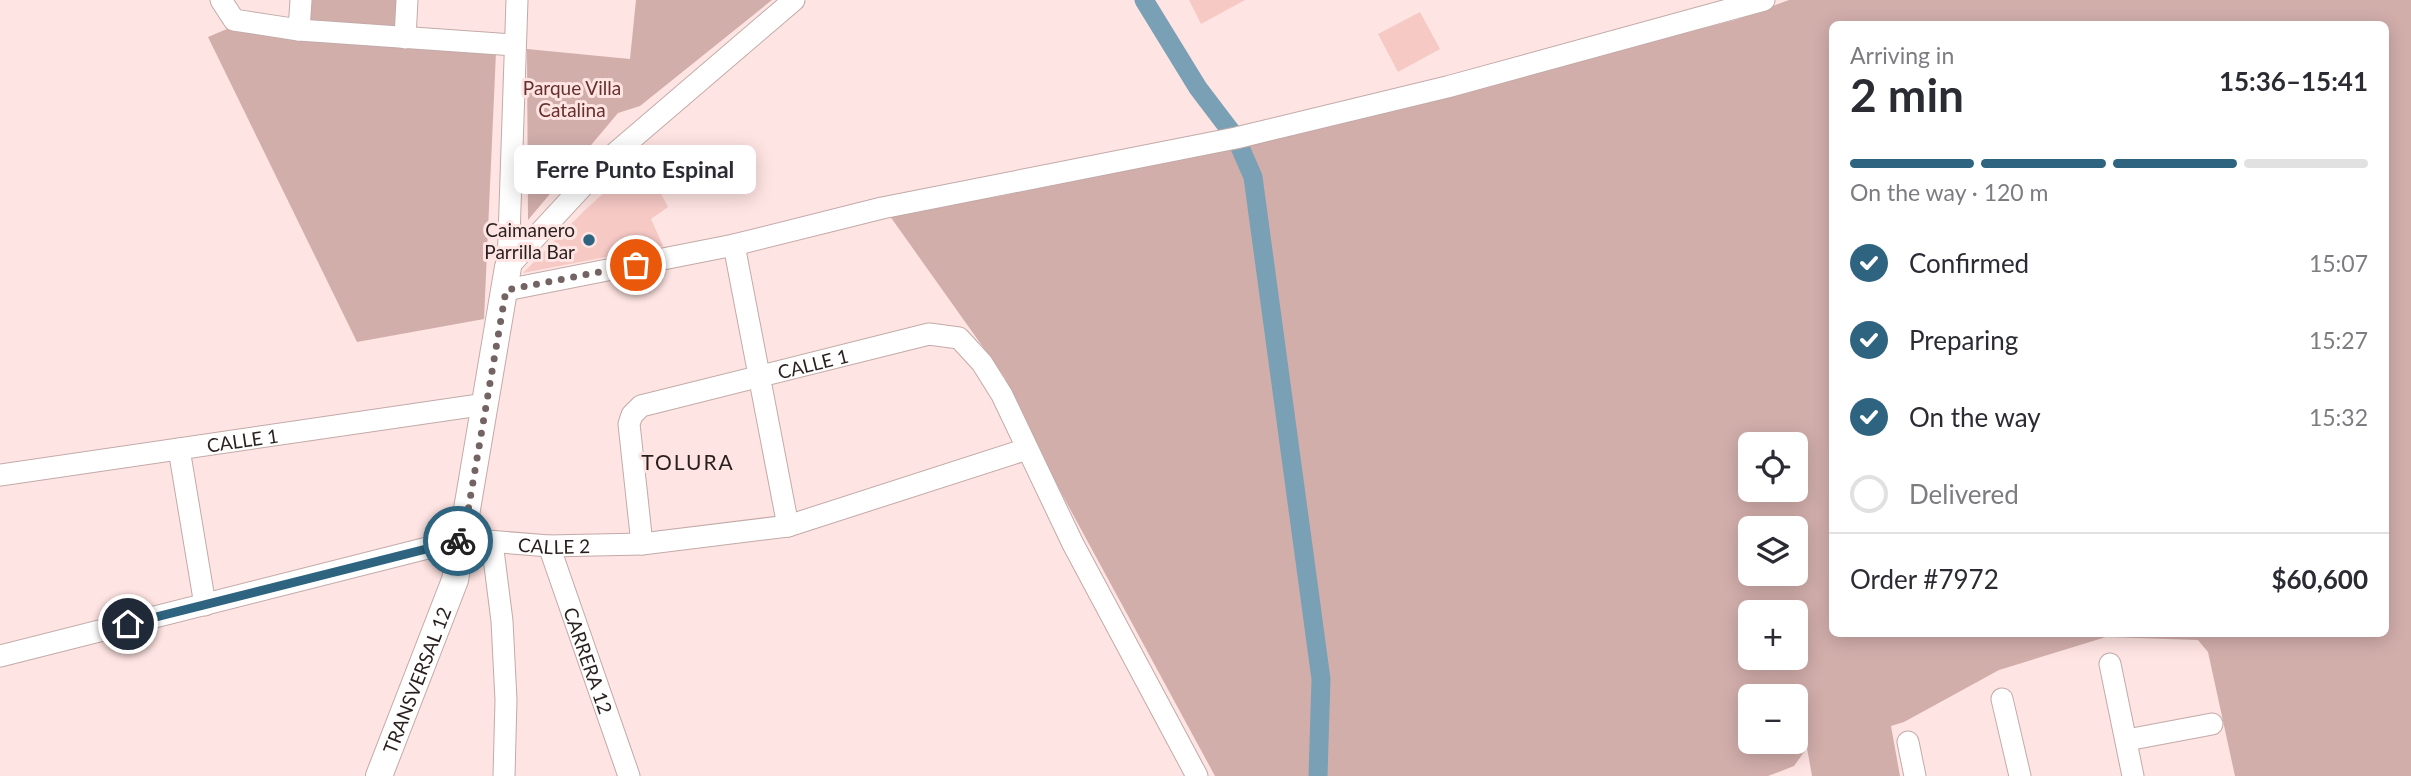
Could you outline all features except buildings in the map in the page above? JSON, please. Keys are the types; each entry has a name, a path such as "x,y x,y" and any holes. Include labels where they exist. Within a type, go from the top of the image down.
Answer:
{"street":[{"path":"221,0 234,20 299,30 514,45"},
{"path":"299,30 301,0"},
{"path":"405,38 407,0"},
{"name":"TRANSVERSAL 12","path":"379,776 455,580 463,540 507,279 517,0"},
{"path":"507,279 606,161 794,0"},
{"path":"507,279 734,246 882,208 1236,138 1447,87 1764,0"},
{"path":"734,246 788,526"},
{"name":"CALLE 1","path":"642,544 629,424 632,415 641,406 759,375 929,334 959,338 982,363 1002,395 1027,449"},
{"name":"CALLE 1","path":"0,475 486,404"},
{"path":"179,449 205,605"},
{"path":"1027,449 1073,544 1197,776"},
{"name":"CALLE 2","path":"0,656 463,540 549,546 642,544 788,526 1027,449"},
{"path":"492,542 504,647 504,776"},
{"name":"CARRERA 12","path":"549,546 629,776"},
{"path":"2110,664 2133,776"},
{"path":"2003,699 2020,776"},
{"path":"2127,740 2212,724"},
{"path":"1908,742 1915,776"}],"green space":[{"path":"308,0 399,0 397,26 307,21"},
{"name":"Parque Villa Catalina","path":"636,0 772,0 640,106 618,113 528,220 527,49 630,59"},
{"path":"1789,0 2411,0 2411,776 2235,776 2208,652 2198,640 2106,637 1999,670 1904,722 1891,726 1900,776 1812,776 1808,754 1808,684 1738,684 1738,754 1803,754 1794,766 1768,776 1215,776 1051,474 1005,378 887,212 1001,196 1288,134 1735,20"},
{"path":"234,26 496,52 484,319 357,342 208,37"}],"waterway":[{"path":"1144,0 1198,88 1236,138 1253,177 1321,679 1318,776"}],"way so far":[{"path":"458,541 463,540 506,290 636,265"}],"place":[{"name":"Caimanero Parrilla Bar","path":"589,240"},
{"name":"Ferre Punto Espinal","path":"636,265"}],"district":[{"name":"TOLURA","path":"688,461"}],"route":[{"path":"128,624 458,541"}]}
